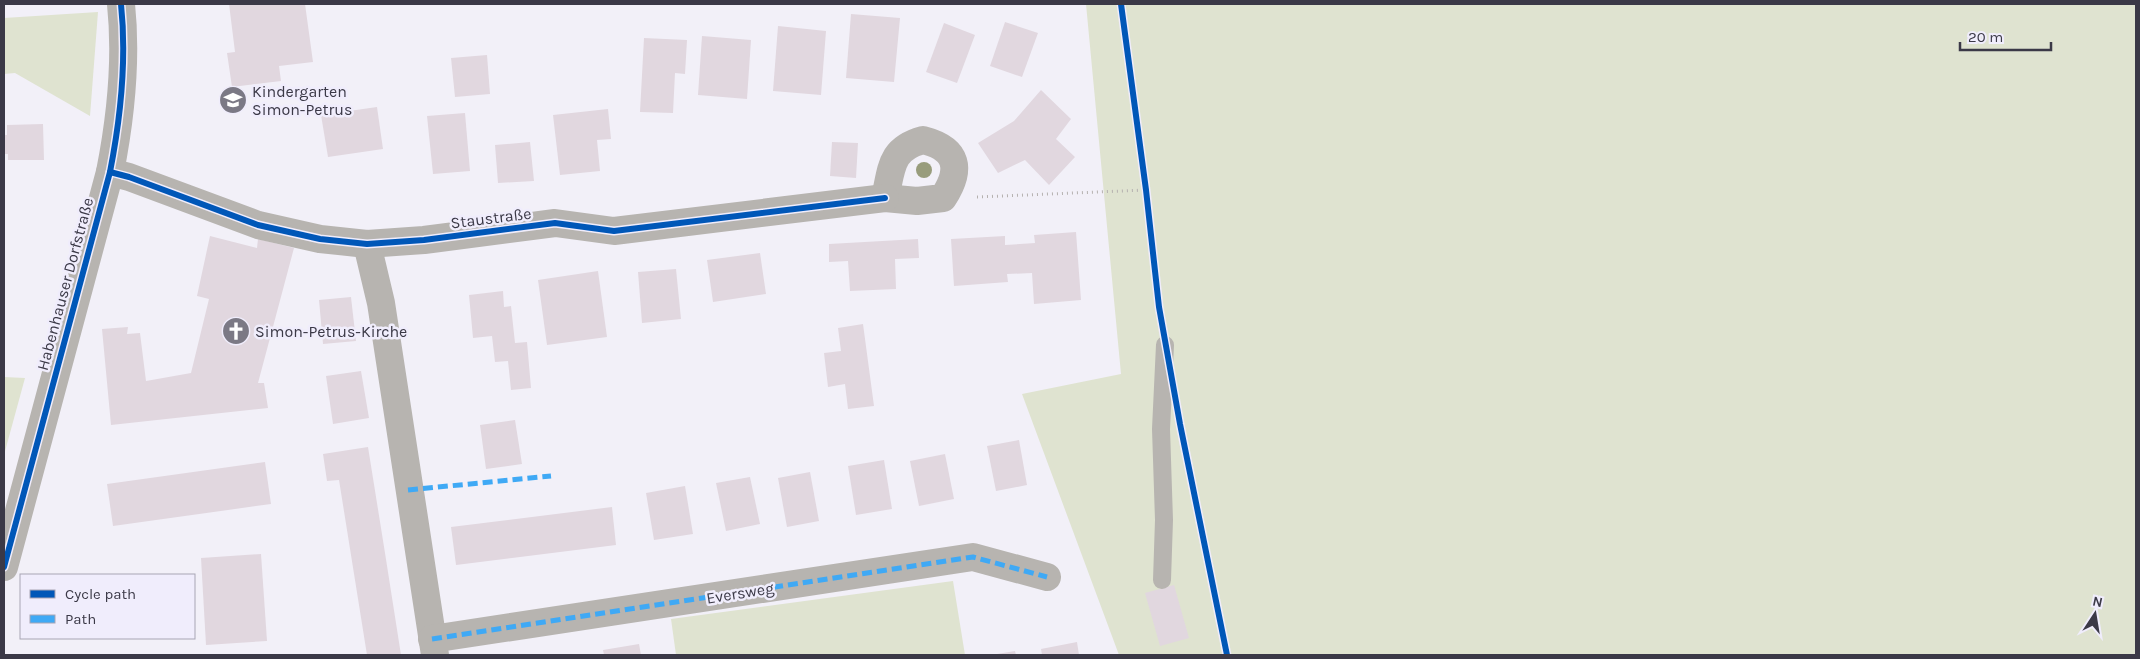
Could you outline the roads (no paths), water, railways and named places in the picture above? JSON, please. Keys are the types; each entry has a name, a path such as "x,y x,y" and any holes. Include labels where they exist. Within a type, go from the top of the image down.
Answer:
{"street":[{"name":"Habenhauser Dorfstraße","path":"4,567 110,172 119,123 124,71 121,4"},
{"name":"Staustraße","path":"110,172 129,177 258,225 320,240 367,244 424,240 555,223 614,231 885,198 917,201 943,198 953,183 955,168 949,153 938,144 923,140 908,144 897,154 885,198"},
{"name":"Eversweg","path":"367,244 381,303 434,647 973,557 1047,577"}],"lane":[{"path":"1162,580 1164,520 1161,429 1165,345"}],"place":[{"name":"Kindergarten Simon-Petrus","path":"233,100"},
{"name":"Simon-Petrus-Kirche","path":"236,331"}]}
